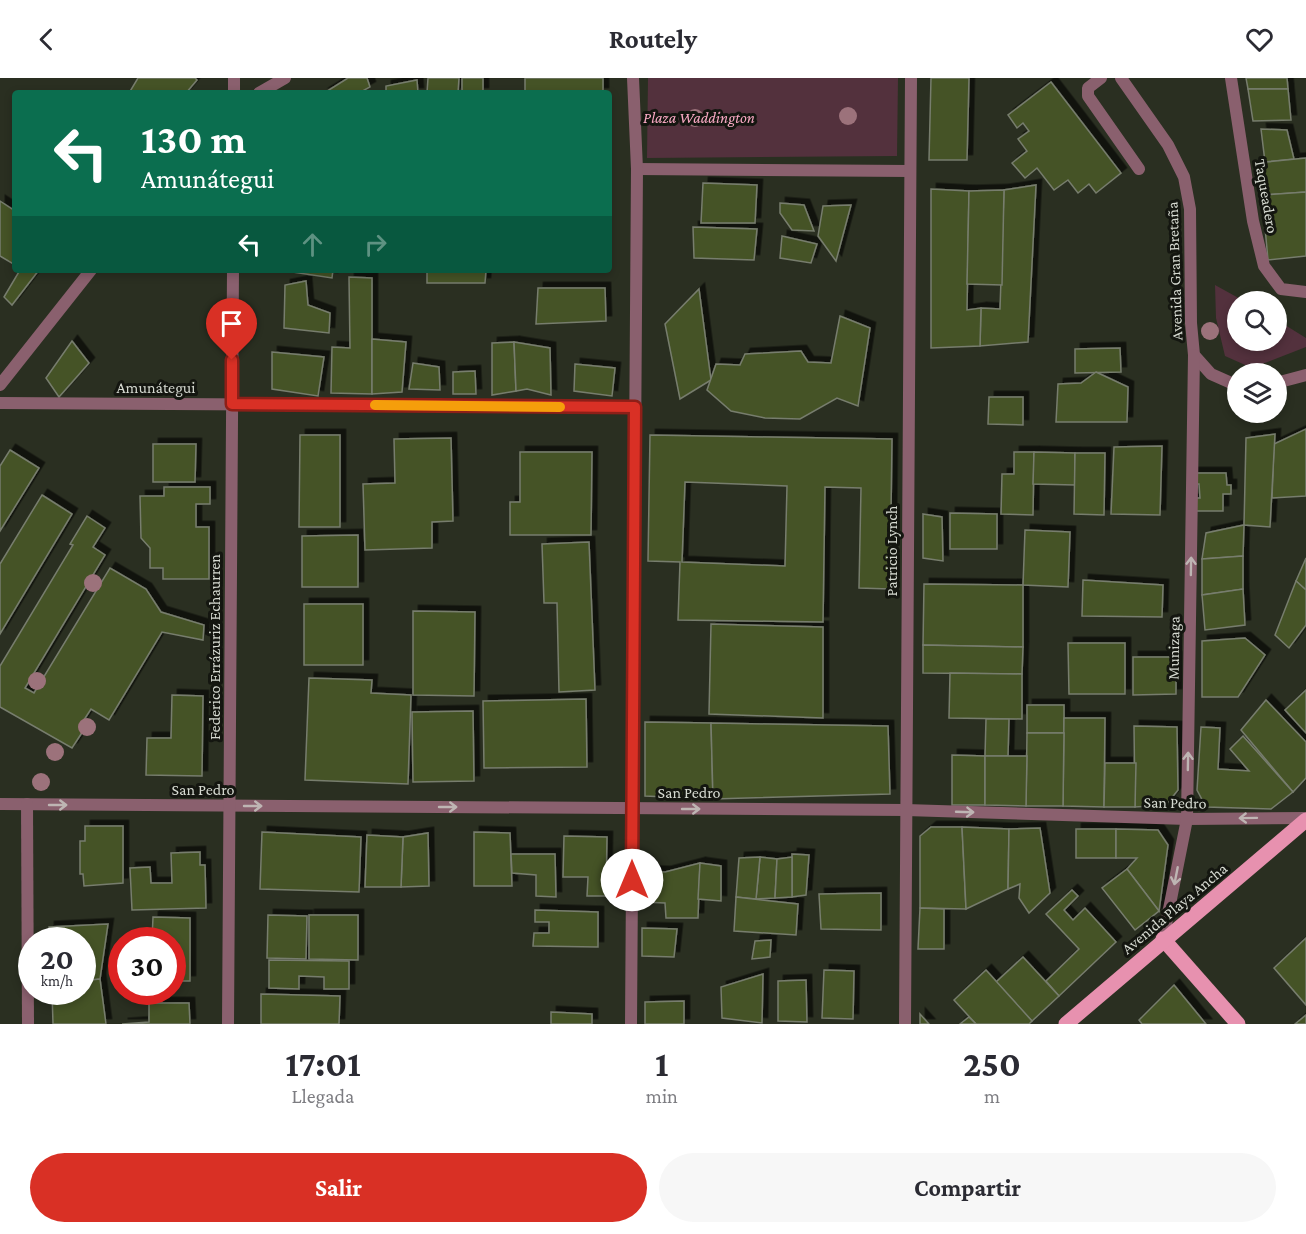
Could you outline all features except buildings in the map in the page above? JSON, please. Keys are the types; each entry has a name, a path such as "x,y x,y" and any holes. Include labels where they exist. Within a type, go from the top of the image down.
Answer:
{"main road":[{"name":"Avenida Playa Ancha","path":"1066,1024 1306,819"},
{"path":"1163,939 1238,1024"}],"street":[{"path":"264,90 285,78"},
{"path":"631,1024 637,169 633,78"},
{"name":"Patricio Lynch","path":"905,1024 911,78"},
{"path":"1101,78 1088,88 1088,96 1139,169"},
{"name":"Avenida Gran Bretaña","path":"1121,78 1168,145 1184,177 1190,209 1191,323 1194,355 1211,374 1227,381"},
{"name":"Taqueadero","path":"1231,78 1253,221 1264,266 1281,289 1306,292"},
{"path":"637,169 910,171"},
{"path":"0,385 89,273"},
{"name":"Federico Errázuriz Echaurren","path":"228,1024 233,273"},
{"name":"Munizaga","path":"1163,939 1187,819 1194,355"},
{"path":"1287,380 1306,375"},
{"name":"Amunátegui","path":"0,403 635,407"},
{"name":"San Pedro","path":"0,804 906,810 1187,819 1306,819"},
{"path":"27,804 28,1024"}],"green space":[{"name":"Plaza Waddington","path":"648,78 898,78 897,156 647,158"},
{"path":"1215,285 1227,292 1227,351 1287,351 1287,326 1306,338 1306,347 1265,363 1241,363 1225,356 1216,318"}],"slow traffic":[{"path":"375,405 560,407"}],"route":[{"path":"232,360 232,404 635,407 632,880"}]}
